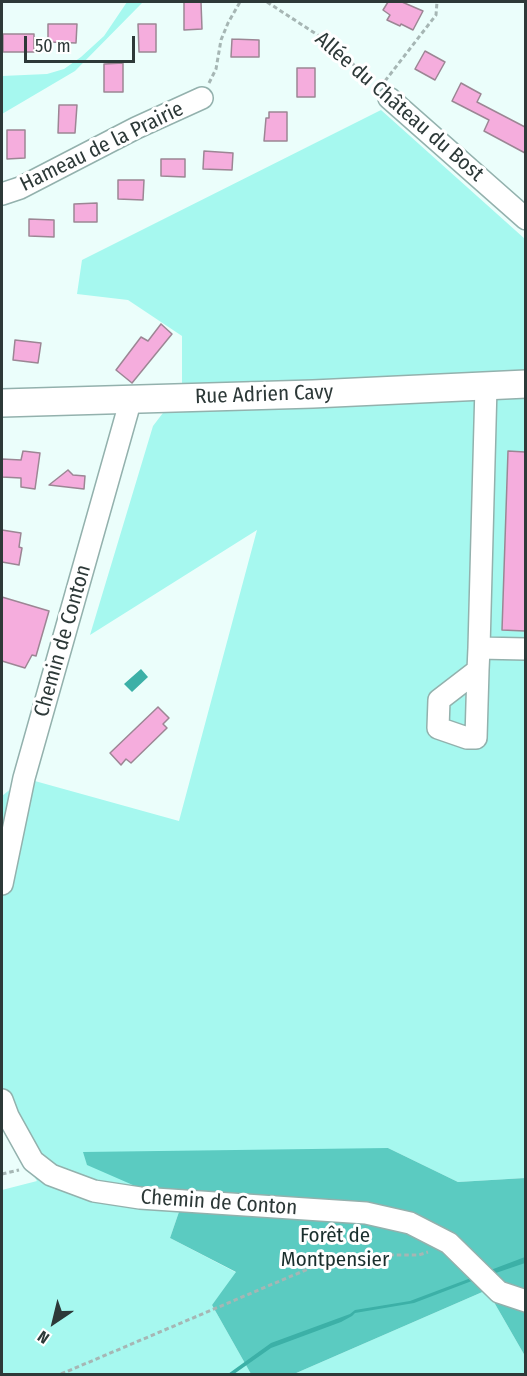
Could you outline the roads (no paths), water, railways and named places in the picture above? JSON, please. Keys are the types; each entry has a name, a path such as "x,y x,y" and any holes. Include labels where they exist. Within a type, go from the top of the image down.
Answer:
{"main road":[{"name":"Rue Adrien Cavy","path":"2,403 525,384"}],"street":[{"name":"Allée du Château du Bost","path":"384,94 525,219"},
{"name":"Hameau de la Prairie","path":"2,194 20,188 136,128 201,98"},
{"path":"478,670 486,386"},
{"name":"Chemin de Conton","path":"2,884 24,778 131,399"},
{"path":"479,648 525,649"},
{"name":"Chemin de Conton","path":"2,1100 8,1116 33,1161 51,1175 94,1191 140,1198 366,1213 410,1223 449,1243 499,1292 525,1301"}],"park label":[{"name":"Forêt de Montpensier","path":"335,1248"}]}
